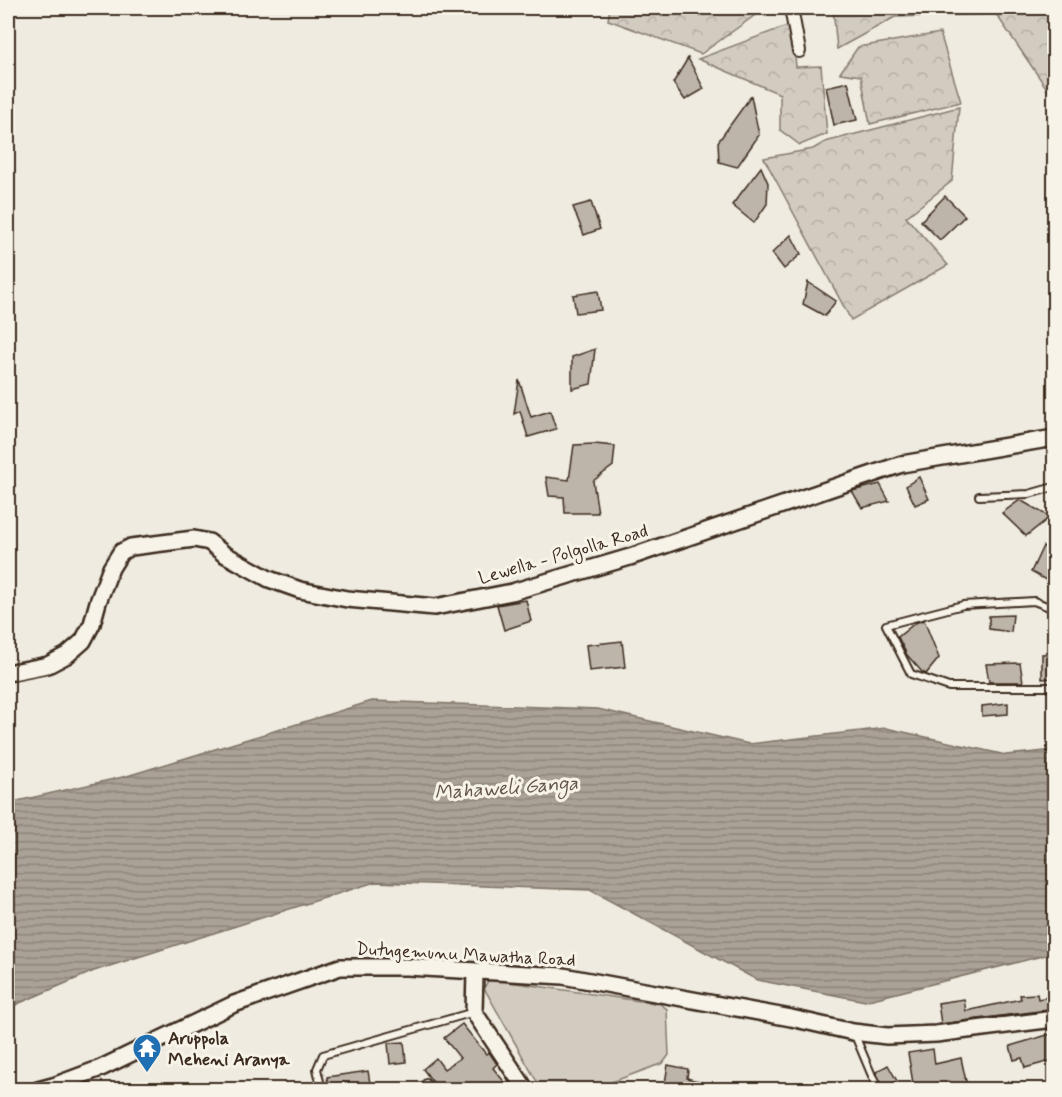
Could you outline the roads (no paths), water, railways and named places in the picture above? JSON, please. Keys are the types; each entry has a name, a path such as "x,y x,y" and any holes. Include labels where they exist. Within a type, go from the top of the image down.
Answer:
{"street":[{"path":"791,8 799,51"},
{"name":"Lewella - Polgolla Road","path":"8,673 48,665 67,655 83,641 92,624 111,568 121,552 131,547 194,539 209,542 224,554 269,579 300,590 347,598 435,607 512,592 620,560 902,464 1054,438"},
{"name":"Dutugemunu Mawatha Road","path":"38,1089 53,1086 101,1068 234,1004 340,967 407,967 563,976 791,1018 854,1032 887,1036 936,1034 1054,1019"},
{"path":"475,972 474,1012 526,1089"}],"lane":[{"path":"979,496 1029,494 1054,487"},
{"path":"1054,609 1034,601 963,605 886,625 911,674 949,687 1054,687"},
{"path":"322,1089 317,1069 323,1055 474,1012"},
{"path":"854,1032 878,1089"},
{"path":"426,1083 430,1089"}],"water":[{"name":"Mahaweli Ganga","path":"372,701 598,709 749,744 886,728 1006,755 1054,750 1054,953 865,1001 757,980 590,890 375,882 94,971 8,1008 8,803 127,776"}],"place":[{"name":"Aruppola Meheni Aranya","path":"147,1074"}]}
